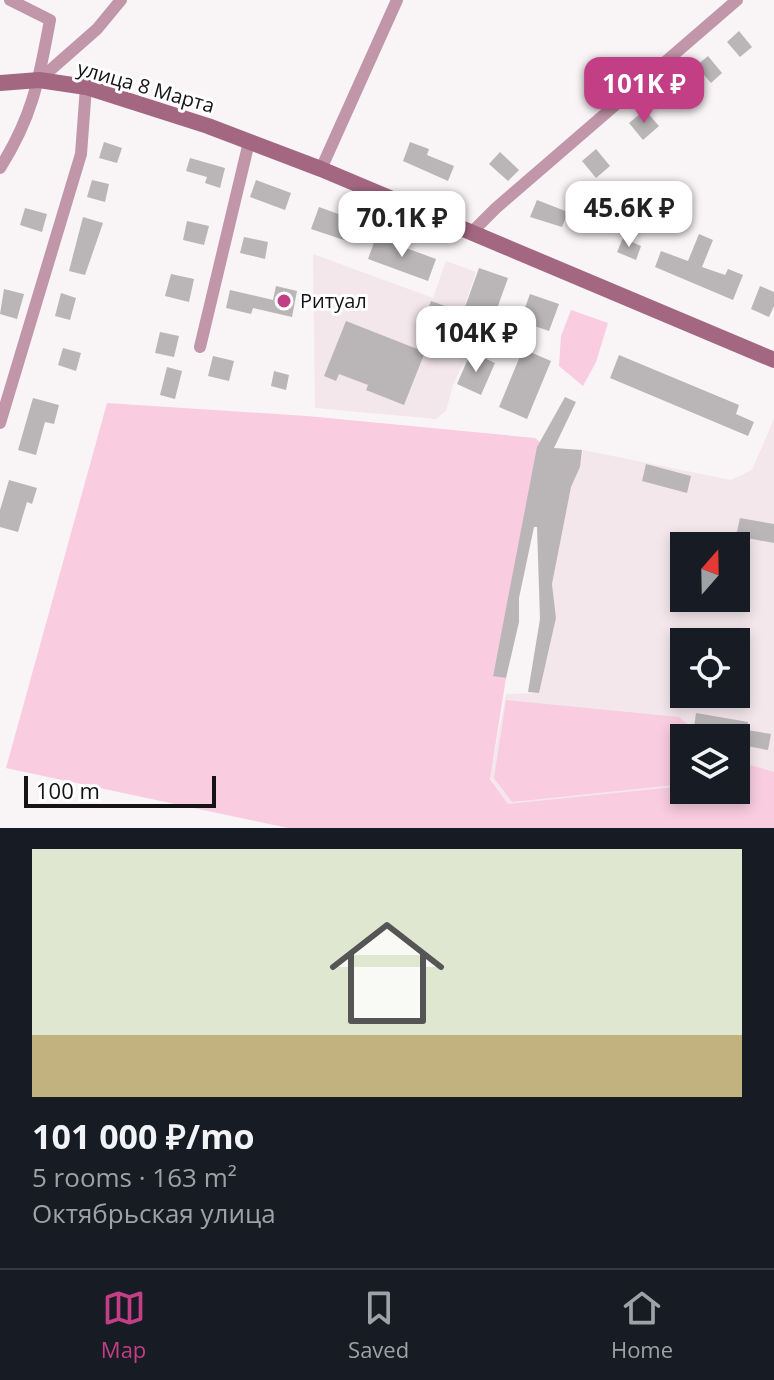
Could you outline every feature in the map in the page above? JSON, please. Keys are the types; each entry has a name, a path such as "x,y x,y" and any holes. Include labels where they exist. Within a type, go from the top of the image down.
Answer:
{"main road":[{"name":"улица 8 Марта","path":"0,83 39,80 86,87 208,126 321,169 774,360"}],"street":[{"path":"0,168 28,118 39,80 50,20 10,0"},
{"path":"39,80 97,29 121,0"},
{"path":"321,169 397,0"},
{"path":"471,233 737,0"},
{"path":"0,423 81,154 86,87"},
{"path":"200,347 249,142"}],"shaded area":[{"path":"313,254 433,298 446,261 476,272 459,322 467,355 453,385 446,411 436,419 315,408"},
{"path":"571,310 608,323 596,362 583,386 559,366 561,336"},
{"path":"107,403 307,416 535,438 540,442 493,675 506,678 490,779 508,804 670,787 670,804 750,804 750,765 774,772 774,828 288,828 6,768"},
{"path":"774,419 774,786 750,788 750,724 670,724 670,791 508,805 490,777 506,694 539,693 556,618 552,584 571,487 583,450 731,480 752,470"},
{"path":"506,700 679,717 687,724 670,724 670,785 512,802 494,778"}],"building":[{"path":"739,31 752,47 740,57 727,42"},
{"path":"708,56 722,73 711,83 696,66"},
{"path":"645,110 659,126 643,140 629,123"},
{"path":"104,142 122,148 117,163 99,158"},
{"path":"410,142 429,149 427,155 454,166 448,181 403,161"},
{"path":"596,149 610,166 596,178 582,161"},
{"path":"500,152 519,170 508,181 489,164"},
{"path":"190,158 225,168 220,188 205,183 207,177 186,171"},
{"path":"92,180 109,184 105,202 87,197"},
{"path":"256,180 291,193 285,210 250,197"},
{"path":"537,200 568,212 562,227 530,217"},
{"path":"319,207 355,220 347,241 311,229"},
{"path":"25,208 47,214 42,232 20,225"},
{"path":"83,217 103,223 85,275 69,271"},
{"path":"187,221 209,226 204,245 183,240"},
{"path":"699,234 713,240 702,267 725,275 728,269 743,275 733,300 655,267 661,251 688,261"},
{"path":"244,237 268,242 265,259 240,253"},
{"path":"376,237 436,259 428,281 368,259"},
{"path":"623,238 641,246 636,260 617,252"},
{"path":"479,268 508,278 494,317 465,307"},
{"path":"171,274 194,279 189,302 165,296"},
{"path":"276,286 297,291 292,317 253,308 251,314 226,308 230,290 273,300"},
{"path":"760,286 774,292 774,306 769,317 751,309"},
{"path":"4,289 24,294 17,319 0,314"},
{"path":"61,293 76,298 70,320 55,316"},
{"path":"530,294 559,304 549,331 520,321"},
{"path":"431,301 445,306 440,319 426,314"},
{"path":"346,321 425,352 404,405 366,390 368,385 339,374 336,381 324,376"},
{"path":"160,332 179,336 174,357 155,353"},
{"path":"63,348 81,353 76,371 58,365"},
{"path":"523,349 551,361 527,419 499,407"},
{"path":"471,352 495,363 481,395 457,384"},
{"path":"619,355 739,405 736,414 754,422 748,436 610,378"},
{"path":"213,356 234,361 229,381 208,376"},
{"path":"167,367 182,371 175,399 160,395"},
{"path":"274,371 289,375 286,390 271,386"},
{"path":"565,397 576,402 554,448 582,450 580,467 571,487 552,584 556,618 539,693 528,692 540,619 537,527 534,527 519,598 519,622 506,678 493,676 537,447"},
{"path":"33,398 59,405 54,424 45,422 36,455 18,450"},
{"path":"646,464 691,476 687,493 642,481"},
{"path":"9,480 37,488 32,504 27,502 18,532 0,527 0,510"},
{"path":"740,518 774,524 774,543 750,539 750,532 737,532"},
{"path":"696,713 748,722 748,724 694,724"},
{"path":"750,730 771,734 768,750 750,747"}],"place":[{"name":"Ритуал","path":"284,301"}]}
